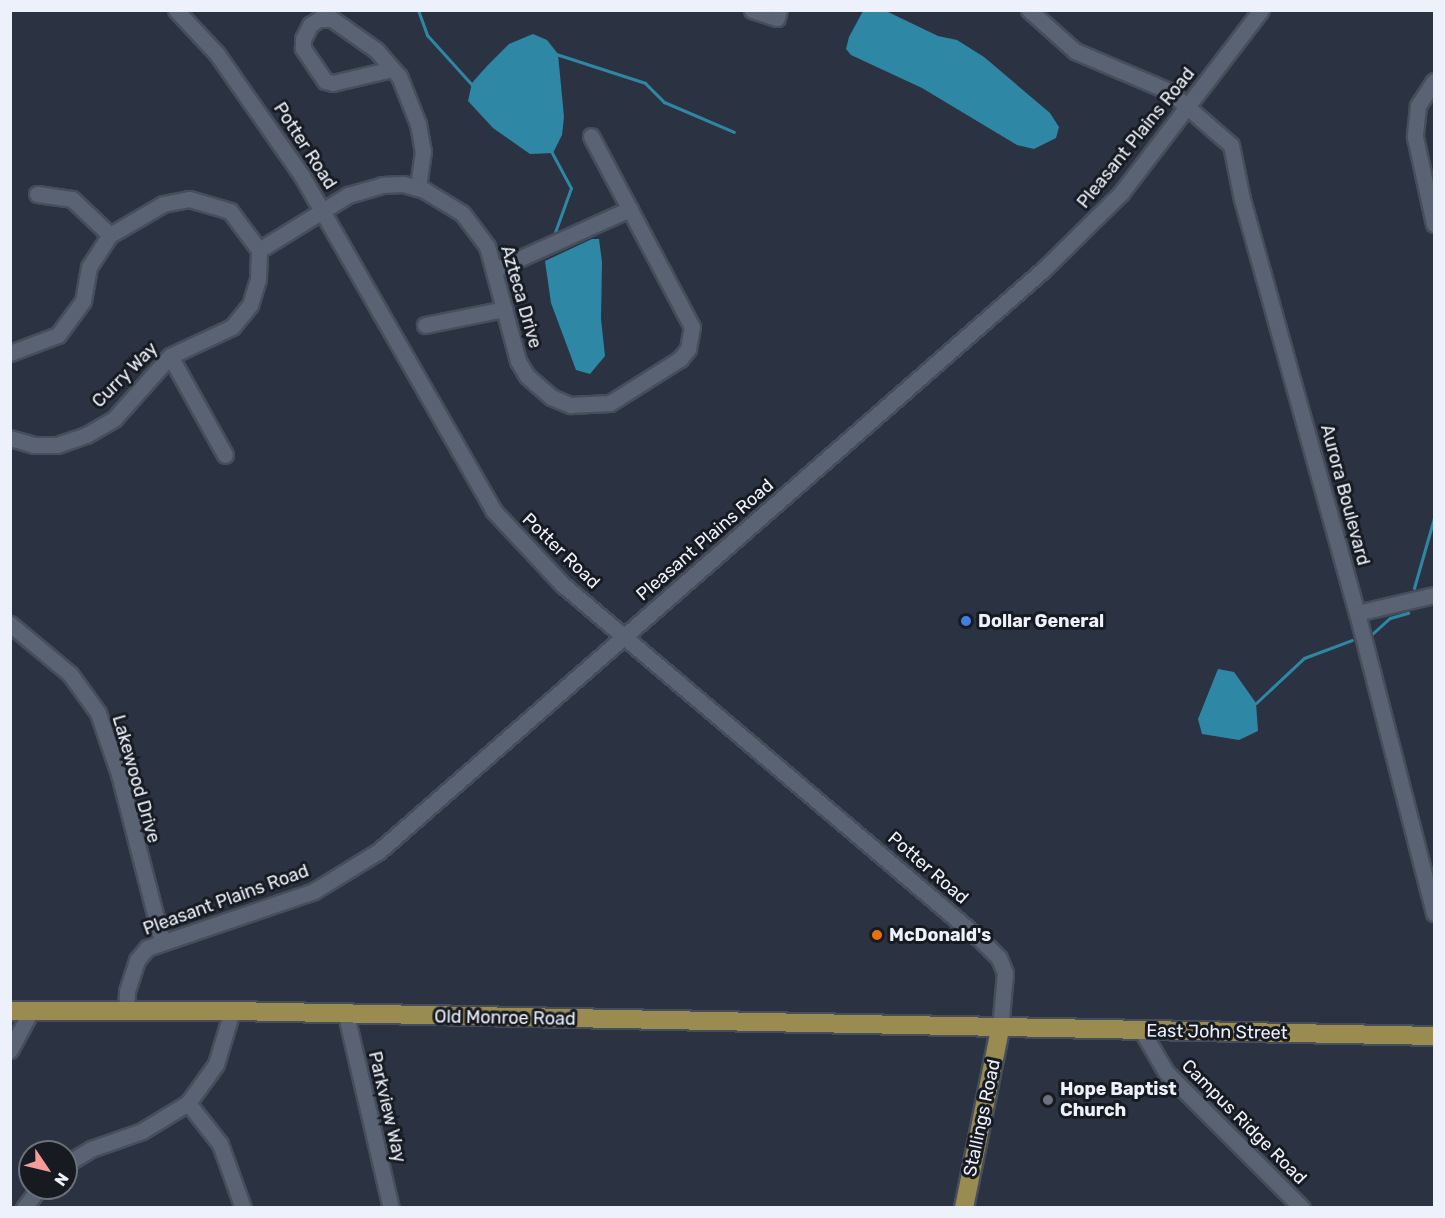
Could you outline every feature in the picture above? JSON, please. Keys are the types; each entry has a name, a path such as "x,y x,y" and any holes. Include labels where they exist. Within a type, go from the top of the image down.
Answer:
{"main road":[{"name":"Old Monroe Road","path":"10,1011 232,1011 1000,1029"},
{"name":"East John Street","path":"1000,1029 1434,1036"},
{"name":"Stallings Road","path":"964,1208 1000,1029"}],"street":[{"name":"Potter Road","path":"176,10 217,54 257,108 324,212 444,430 493,510 562,584 999,958 1005,973 1006,994 1000,1029"},
{"path":"752,10 777,18 779,10"},
{"name":"Aurora Boulevard","path":"1029,10 1075,51 1169,92 1189,106 1231,145 1242,199 1357,613 1434,913"},
{"name":"Pleasant Plains Road","path":"126,1011 127,991 137,960 147,948 314,891 379,852 1043,270 1121,193 1261,10"},
{"path":"392,69 333,83 325,81 303,48 303,39 310,25 319,19 332,19 353,31 392,69 409,96 418,124 423,151 418,188"},
{"path":"1434,81 1418,106 1415,137 1434,224"},
{"name":"Azteca Drive","path":"259,250 324,212 348,195 382,185 403,184 418,188 462,213 487,246 518,362 527,376 551,397 570,405 610,403 680,358 688,349 692,327 591,136"},
{"path":"37,194 72,199 110,235"},
{"path":"10,353 48,340 73,319 83,301 89,267 110,235 163,204 189,200 230,211 259,250"},
{"path":"494,270 630,209"},
{"name":"Curry Way","path":"10,438 34,445 57,445 86,435 120,413 170,357 232,327 250,305 258,279 259,250"},
{"path":"425,325 504,309"},
{"path":"170,357 225,455"},
{"path":"1357,613 1434,595"},
{"name":"Lakewood Drive","path":"10,624 70,674 98,713 119,774 162,942"},
{"path":"10,1050 31,1011"},
{"path":"78,1157 91,1149 142,1131 188,1103 216,1064 232,1011"},
{"name":"Parkview Way","path":"346,1015 391,1208"},
{"name":"Campus Ridge Road","path":"1142,1031 1166,1072 1302,1208"},
{"path":"188,1103 220,1144 243,1208"}],"water":[{"path":"863,11 886,11 938,36 957,40 984,57 1050,113 1059,127 1056,138 1034,149 1017,145 922,88 851,55 846,49 849,37"},
{"path":"533,34 547,40 558,54 564,117 562,135 553,153 530,154 493,128 468,101 472,83 487,66 509,44"},
{"path":"592,239 599,239 602,262 601,319 605,356 590,374 576,370 551,303 545,261"},
{"path":"1218,669 1234,672 1256,703 1258,731 1239,740 1202,734 1198,719"}],"waterway":[{"path":"418,10 427,35 474,87"},
{"path":"556,54 645,83 664,102 734,132"},
{"path":"551,151 571,188 554,235"},
{"path":"1414,588 1434,518"},
{"path":"1372,634 1390,618 1408,613"},
{"path":"1256,703 1304,658 1352,640"}],"place":[{"name":"Dollar General","path":"966,621"},
{"name":"McDonald's","path":"877,935"},
{"name":"Hope Baptist Church","path":"1048,1100"}]}
